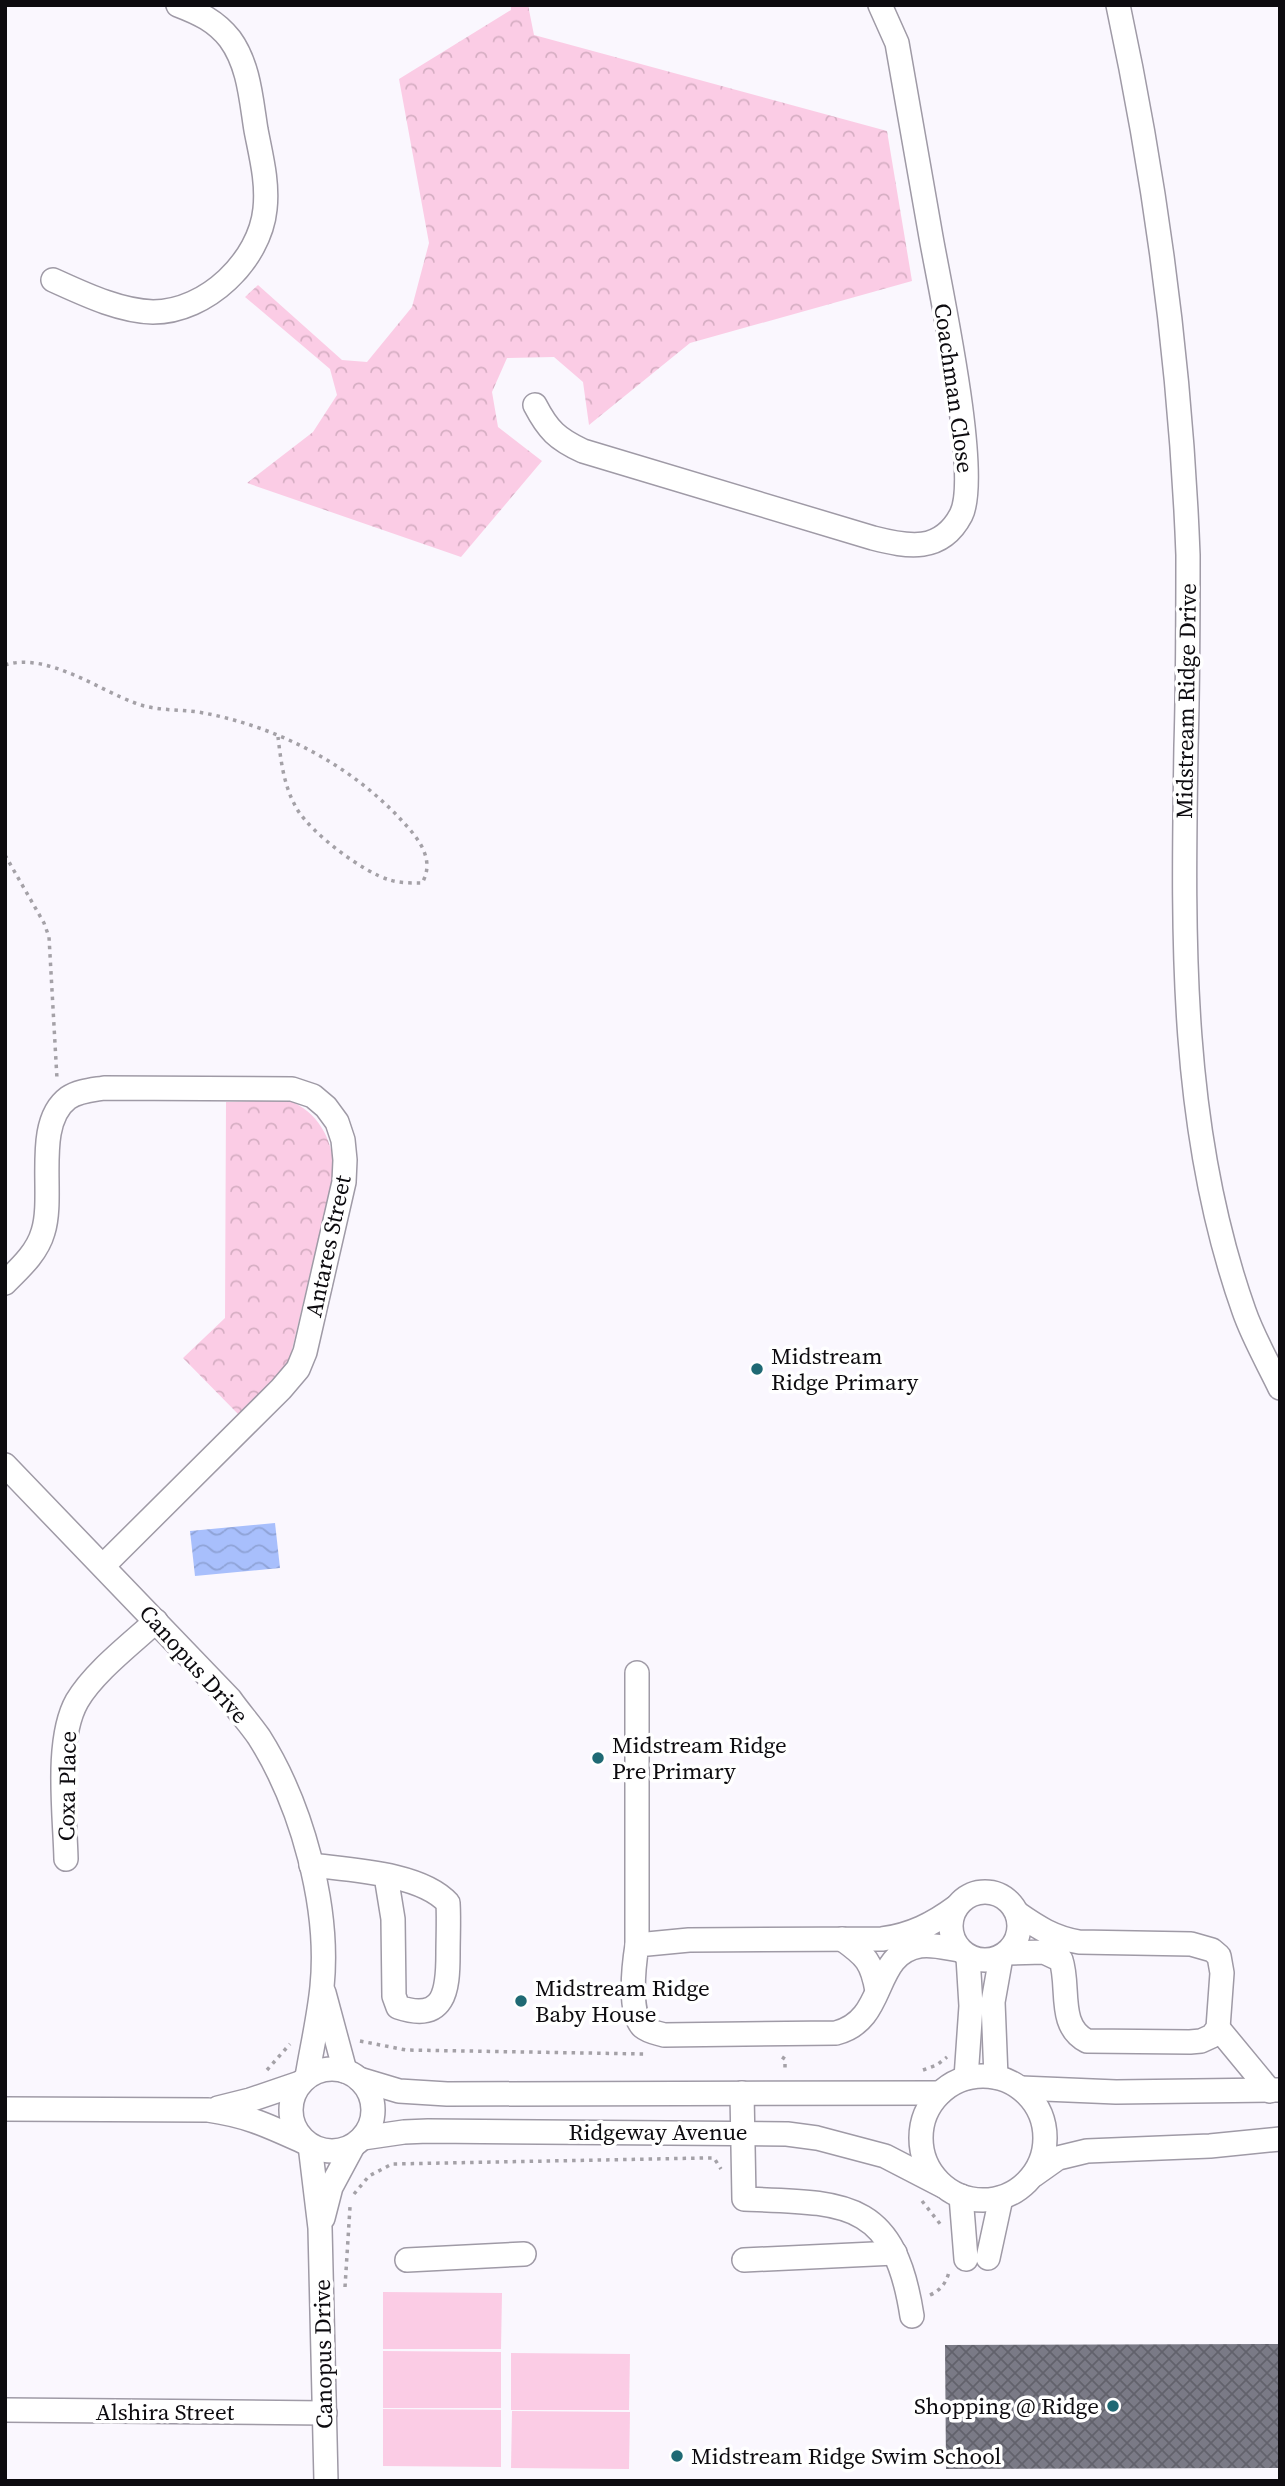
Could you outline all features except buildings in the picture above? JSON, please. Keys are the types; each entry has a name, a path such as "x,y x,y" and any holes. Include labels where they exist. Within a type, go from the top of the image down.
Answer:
{"street":[{"path":"53,280 103,301 134,310 166,311 204,297 229,278 254,246 265,210 266,186 246,70 230,38 207,10 178,5"},
{"name":"Coachman Close","path":"535,405 546,425 556,436 583,451 873,538 910,545 926,544 942,538 952,529 962,513 966,497 967,477 961,413 897,43 880,5"},
{"name":"Midstream Ridge Drive","path":"1118,5 1152,182 1164,262 1173,334 1186,496 1188,555 1184,950 1189,1050 1197,1123 1212,1200 1244,1313 1280,1388"},
{"name":"Antares Street","path":"58,1108 68,1098 84,1091 104,1088 292,1089 313,1096 326,1107 337,1122 344,1140 344,1182 322,1283 305,1352 298,1369 103,1566"},
{"path":"5,1283 33,1254 43,1232 47,1206 50,1126 58,1108"},
{"name":"Canopus Drive","path":"5,1465 230,1699 259,1738 285,1787 311,1865 318,1900 322,1987 304,2080"},
{"name":"Coxa Place","path":"66,1859 64,1748 70,1715 92,1681 156,1621"},
{"path":"637,1672 637,1945 634,1985 638,2021 645,2029 664,2035 836,2033 849,2030 858,2024 867,2012 893,1961 910,1948 930,1945 963,1953 979,1961 990,1961 1004,1955 1044,1952 1061,1960 1069,2024 1078,2037 1087,2041 1201,2041 1212,2036 1218,2028 1222,1973 1219,1956 1212,1950 1191,1944 1130,1944 1063,1939 1045,1932 1017,1913 1010,1902 1000,1895 988,1892 976,1892 964,1898 956,1907 928,1926 882,1939 689,1940 637,1945"},
{"path":"311,1865 386,1876 430,1888 448,1903 448,1985 443,1998 434,2008 423,2012 398,2007 394,1996 393,1919 386,1876"},
{"path":"956,1907 950,1921 951,1936 963,1953 971,2006 966,2078"},
{"path":"996,2077 993,2002 1004,1955 1016,1941 1019,1927 1017,1913"},
{"path":"842,1939 866,1958 872,1967 877,1991"},
{"name":"Canopus Drive","path":"322,1987 352,2075"},
{"path":"1218,2028 1275,2091"},
{"path":"5,2109 208,2110 251,2119 328,2152 341,2151 358,2142 370,2127 373,2114 368,2090 352,2075 332,2069 318,2071 304,2080 250,2100 208,2110"},
{"name":"Ridgeway Avenue","path":"352,2075 398,2091 447,2094 940,2093"},
{"path":"1002,2197 977,2258 952,2191 930,2170 922,2150 921,2129 928,2109 952,2083 981,2075 996,2077 1021,2088 1116,2092 1275,2091"},
{"path":"304,2080 293,2094 290,2107 296,2132 307,2143"},
{"path":"1021,2088 1035,2103 1043,2120 1046,2140 1042,2160 1032,2177"},
{"path":"742,2093 744,2199 823,2203 863,2215 895,2253 907,2283 912,2316"},
{"name":"Ridgeway Avenue","path":"358,2142 428,2131 788,2134 846,2144 885,2156 952,2191"},
{"path":"952,2191 981,2200 1002,2197 1018,2189 1058,2158 1072,2153 1210,2146 1280,2139"},
{"name":"Canopus Drive","path":"320,2228 331,2187 358,2142"},
{"name":"Canopus Drive","path":"307,2143 320,2228 326,2481"},
{"path":"407,2260 524,2253"},
{"path":"744,2260 895,2253"},
{"name":"Alshira Street","path":"5,2410 325,2413"}],"path":[{"path":"5,665 29,662 58,669 135,703 163,711 197,712 258,728 316,754 358,780 388,805 416,836 427,858 429,872 422,883 389,880 336,849 314,829 298,811 288,787 281,765 278,737"},
{"path":"5,855 35,905 49,937 58,1108"},
{"path":"357,2040 406,2050 652,2054"},
{"path":"266,2070 291,2042"},
{"path":"917,2073 937,2065 953,2048"},
{"path":"781,2056 785,2059 786,2092"}],"green space":[{"path":"511,5 528,5 534,35 887,131 912,281 690,343 589,425 583,382 554,357 507,358 492,392 498,427 542,461 461,557 247,483 313,432 337,395 330,369 245,297 258,285 342,360 367,362 412,307 429,243 399,79 511,10"},
{"path":"288,1100 308,1112 321,1127 330,1146 335,1168 290,1358 283,1375 239,1415 183,1358 225,1318 226,1102"},
{"path":"383,2292 502,2293 501,2349 383,2349"},
{"path":"383,2351 501,2352 501,2408 383,2408"},
{"path":"511,2353 630,2354 629,2410 511,2410"},
{"path":"383,2409 501,2410 501,2467 383,2466"},
{"path":"512,2411 630,2412 629,2469 511,2468"}],"water":[{"path":"275,1523 280,1568 195,1576 190,1531"}],"place":[{"name":"Midstream Ridge Primary","path":"757,1369"},
{"name":"Midstream Ridge Pre Primary","path":"598,1758"},
{"name":"Midstream Ridge Baby House","path":"521,2001"},
{"name":"Shopping @ Ridge","path":"1113,2406"},
{"name":"Midstream Ridge Swim School","path":"677,2456"}]}
